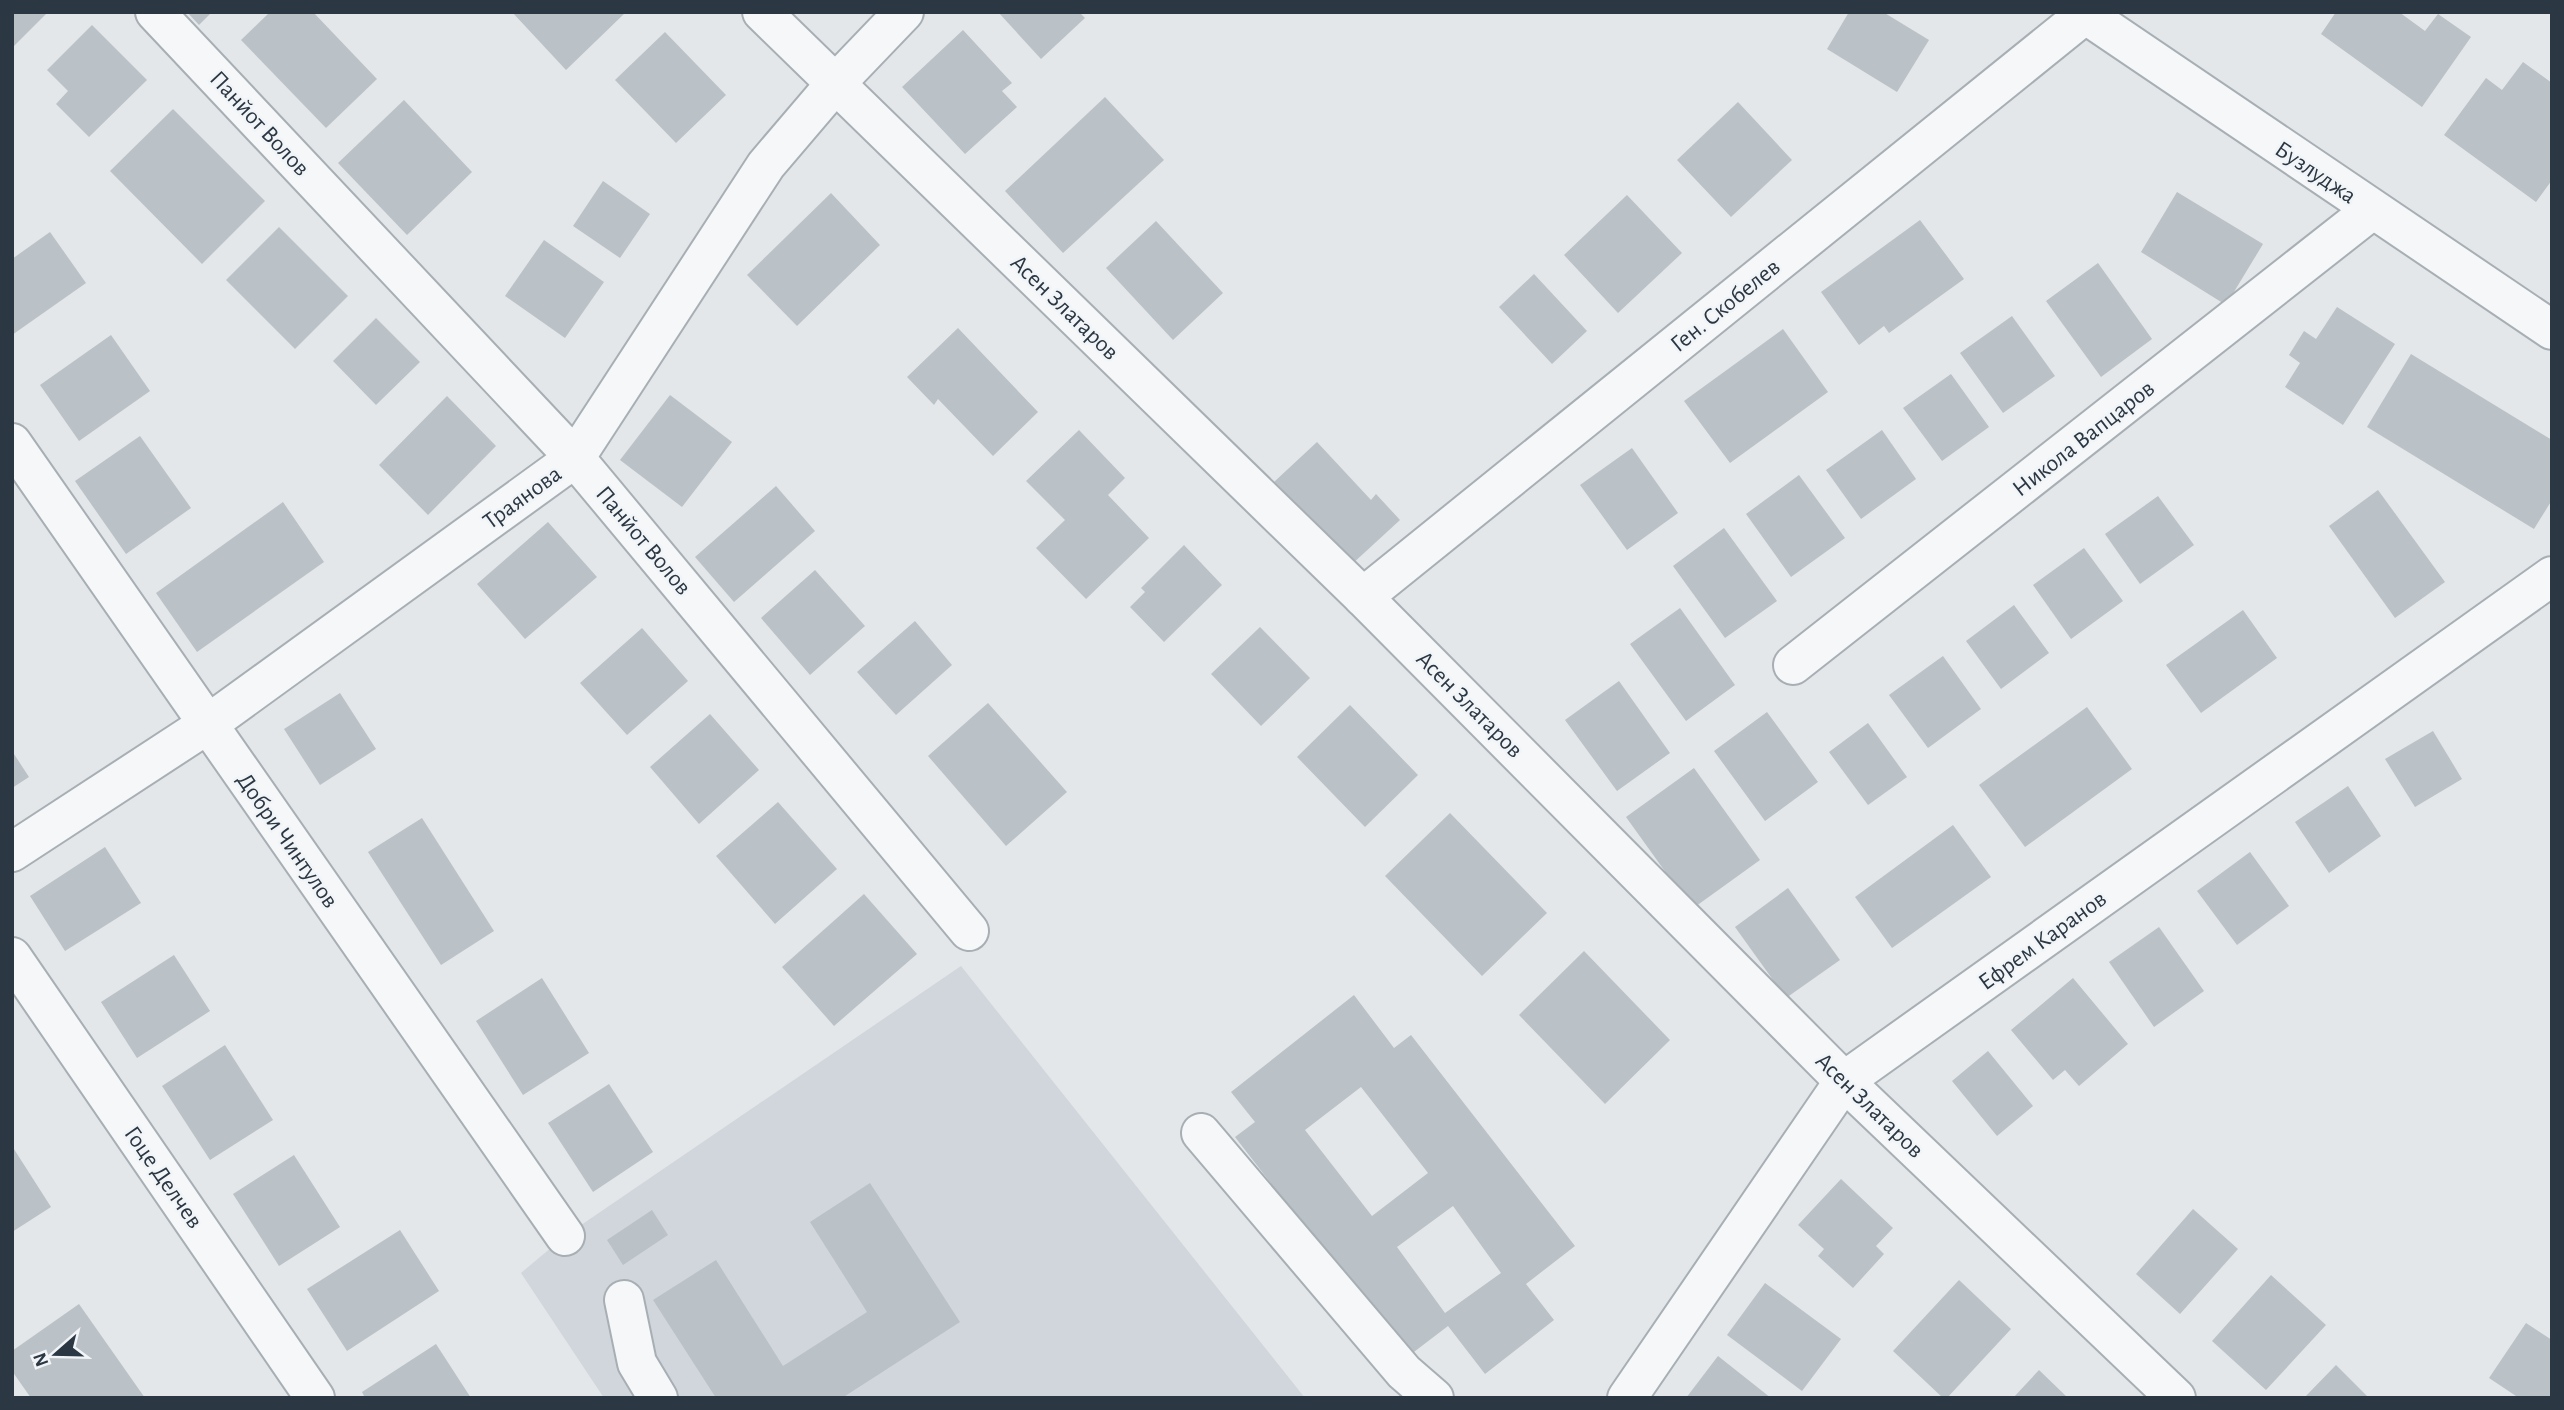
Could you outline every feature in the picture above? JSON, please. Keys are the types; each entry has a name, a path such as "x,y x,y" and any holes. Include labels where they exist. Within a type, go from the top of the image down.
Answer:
{"street":[{"name":"Панйот Волов","path":"155,12 575,458 969,931"},
{"name":"Асен Златаров","path":"762,12 1363,597 1844,1081 2176,1398"},
{"name":"Траянова","path":"12,852 208,724 575,458 766,165 835,84 904,12"},
{"name":"Бузлуджа","path":"2085,13 2552,330"},
{"name":"Ген. Скобелев","path":"1363,597 2085,13"},
{"name":"Никола Вапцаров","path":"1793,665 2372,210"},
{"name":"Добри Чинтулов","path":"12,443 565,1236"},
{"name":"Ефрем Каранов","path":"1627,1398 1844,1081 2552,576"},
{"name":"Гоце Делчев","path":"12,957 315,1398"},
{"path":"1201,1133 1404,1372 1434,1398"},
{"path":"624,1300 637,1363 658,1398"}],"shaded area":[{"path":"961,966 1305,1398 604,1398 521,1273 565,1236"}],"building":[{"path":"12,12 48,12 12,48"},
{"path":"187,12 212,12 199,25"},
{"path":"270,12 313,12 377,79 326,128 241,40"},
{"path":"512,12 626,12 566,70"},
{"path":"998,12 1079,12 1085,18 1041,59"},
{"path":"1849,12 1883,12 1929,40 1897,92 1827,49"},
{"path":"2336,12 2399,12 2425,31 2438,14 2471,37 2422,107 2321,34"},
{"path":"92,25 147,80 89,137 56,104 68,91 47,70"},
{"path":"963,30 1012,83 1002,91 1017,107 965,154 902,87"},
{"path":"665,32 726,95 676,143 615,80"},
{"path":"2523,62 2552,83 2552,180 2536,202 2444,135 2486,78 2502,90"},
{"path":"1105,97 1164,160 1063,253 1005,191"},
{"path":"404,100 472,172 407,235 338,163"},
{"path":"1738,102 1792,160 1731,217 1677,160"},
{"path":"173,109 265,201 202,264 110,171"},
{"path":"603,181 650,214 620,258 573,226"},
{"path":"2177,192 2263,244 2226,305 2141,252"},
{"path":"831,193 880,245 797,326 747,275"},
{"path":"1627,195 1682,253 1618,313 1564,255"},
{"path":"1920,220 1964,279 1889,333 1884,326 1859,345 1821,292"},
{"path":"1156,221 1223,293 1173,340 1106,268"},
{"path":"279,227 348,296 295,349 226,280"},
{"path":"50,232 86,283 12,335 12,259"},
{"path":"544,240 604,282 565,338 505,296"},
{"path":"2098,263 2152,339 2101,377 2046,301"},
{"path":"1534,274 1587,331 1552,364 1499,307"},
{"path":"2337,307 2395,344 2343,425 2285,387 2300,363 2289,355 2304,331 2316,339"},
{"path":"2012,316 2055,376 2003,413 1960,353"},
{"path":"376,318 420,362 376,405 333,361"},
{"path":"958,328 1038,412 993,456 938,399 934,405 907,377"},
{"path":"1783,329 1828,392 1730,463 1684,401"},
{"path":"111,335 150,391 79,441 40,385"},
{"path":"2411,354 2552,440 2552,500 2534,529 2367,427"},
{"path":"1951,374 1989,427 1942,461 1903,408"},
{"path":"670,395 732,442 682,507 620,460"},
{"path":"447,396 496,446 428,515 379,465"},
{"path":"1079,430 1125,478 1108,495 1149,538 1086,599 1036,548 1065,520 1026,481"},
{"path":"1882,430 1916,479 1861,519 1826,470"},
{"path":"140,436 191,508 126,554 75,481"},
{"path":"1317,442 1371,500 1376,494 1400,520 1351,565 1274,482"},
{"path":"1632,448 1678,513 1627,550 1580,485"},
{"path":"1799,475 1845,538 1791,577 1746,514"},
{"path":"776,486 815,531 734,602 695,557"},
{"path":"2378,490 2445,582 2395,618 2329,526"},
{"path":"2158,496 2194,545 2140,584 2105,534"},
{"path":"283,502 324,562 197,652 156,593"},
{"path":"548,522 597,577 525,639 477,584"},
{"path":"1724,528 1777,601 1725,638 1673,566"},
{"path":"1184,545 1222,585 1164,642 1130,607 1145,592 1141,588"},
{"path":"2084,548 2123,601 2071,639 2033,585"},
{"path":"815,570 865,626 810,675 761,618"},
{"path":"2014,605 2049,653 2001,689 1966,641"},
{"path":"1680,608 1735,685 1686,721 1630,644"},
{"path":"2243,610 2277,658 2201,713 2166,665"},
{"path":"915,621 952,665 896,715 857,672"},
{"path":"1260,627 1310,678 1261,726 1211,674"},
{"path":"642,628 688,681 627,735 580,683"},
{"path":"1943,656 1981,709 1928,748 1889,695"},
{"path":"1619,681 1670,753 1617,791 1565,720"},
{"path":"340,693 376,749 320,785 284,729"},
{"path":"988,703 1067,792 1006,846 928,756"},
{"path":"1350,705 1418,775 1365,827 1297,757"},
{"path":"2087,707 2132,769 2025,847 1979,785"},
{"path":"1767,712 1818,782 1765,821 1714,751"},
{"path":"710,714 759,770 699,824 650,767"},
{"path":"1868,723 1907,777 1868,805 1829,752"},
{"path":"2433,731 2462,779 2415,807 2385,759"},
{"path":"12,751 29,777 12,788"},
{"path":"1694,768 1760,860 1692,909 1626,817"},
{"path":"2348,786 2381,836 2329,873 2295,822"},
{"path":"778,802 837,869 775,924 716,856"},
{"path":"1450,813 1547,913 1482,976 1385,876"},
{"path":"422,818 494,931 441,965 368,852"},
{"path":"1953,825 1991,877 1892,948 1855,897"},
{"path":"105,847 141,903 65,951 30,896"},
{"path":"2250,852 2289,906 2237,945 2197,891"},
{"path":"1788,888 1840,960 1786,998 1735,927"},
{"path":"864,894 917,954 834,1026 782,967"},
{"path":"2159,927 2204,991 2154,1027 2109,962"},
{"path":"1584,951 1670,1040 1605,1104 1519,1015"},
{"path":"174,955 210,1011 137,1058 101,1002"},
{"path":"542,978 589,1053 523,1095 476,1021"},
{"path":"2073,978 2128,1044 2079,1086 2065,1070 2053,1080 2011,1030"},
{"path":"1354,995 1394,1048 1411,1035 1575,1246 1526,1284 1554,1320 1485,1374 1448,1326 1406,1358 1235,1137 1255,1122 1231,1092","holes":["1361,1087 1428,1173 1372,1216 1305,1130","1453,1206 1501,1273 1445,1313 1397,1247"]},
{"path":"225,1045 273,1120 210,1160 162,1086"},
{"path":"1988,1051 2033,1106 1997,1136 1952,1081"},
{"path":"609,1084 653,1152 593,1192 548,1123"},
{"path":"12,1146 51,1207 12,1232"},
{"path":"294,1155 340,1227 279,1266 233,1194"},
{"path":"1841,1179 1893,1228 1876,1246 1884,1254 1853,1288 1818,1256 1824,1249 1798,1225"},
{"path":"870,1183 960,1322 842,1398 716,1398 653,1300 716,1260 783,1366 867,1312 810,1222"},
{"path":"2193,1209 2238,1249 2180,1314 2136,1274"},
{"path":"652,1210 668,1235 623,1265 607,1240"},
{"path":"400,1230 439,1291 347,1351 307,1289"},
{"path":"2271,1275 2326,1325 2266,1390 2212,1341"},
{"path":"1959,1280 2011,1329 1947,1398 1943,1398 1893,1351"},
{"path":"1765,1283 1841,1339 1802,1391 1727,1335"},
{"path":"79,1304 145,1398 31,1398 12,1371 12,1351"},
{"path":"2526,1323 2552,1340 2552,1398 2519,1398 2489,1378"},
{"path":"436,1344 471,1398 365,1398 362,1392"},
{"path":"1718,1356 1771,1398 1686,1398"},
{"path":"2336,1365 2369,1398 2304,1398"},
{"path":"2039,1370 2068,1398 2013,1398"}]}
